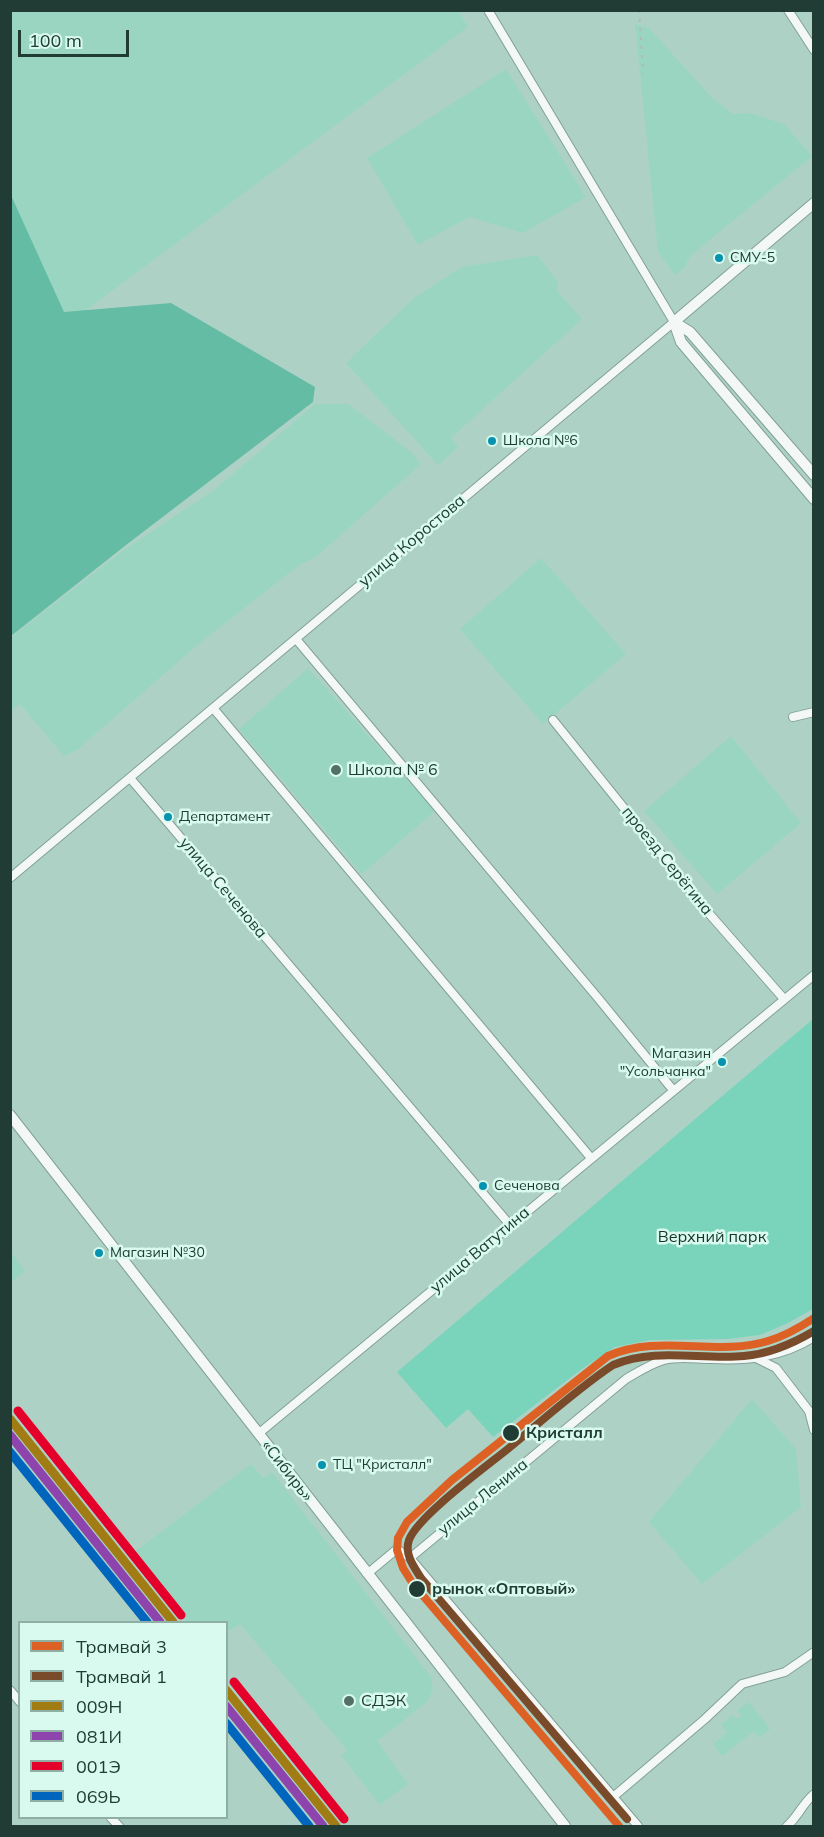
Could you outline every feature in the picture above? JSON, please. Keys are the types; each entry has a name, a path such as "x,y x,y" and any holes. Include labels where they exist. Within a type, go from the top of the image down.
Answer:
{"main road":[{"name":"улица Коростова","path":"674,322 813,203"},
{"path":"674,322 690,332 813,475"},
{"path":"674,322 681,342 813,499"},
{"name":"«Сибирь»","path":"10,1115 565,1827"}],"street":[{"path":"488,10 674,322"},
{"path":"788,10 813,50"},
{"name":"улица Коростова","path":"10,878 674,322"},
{"path":"296,639 673,1090"},
{"path":"213,708 591,1158"},
{"path":"793,717 813,712"},
{"name":"проезд Серёгина","path":"553,720 706,910 784,999"},
{"name":"улица Сеченова","path":"130,778 510,1225"},
{"name":"улица Ватутина","path":"258,1434 813,975"},
{"name":"улица Ленина","path":"410,1558 626,1379 651,1365 666,1359 730,1360 777,1355 813,1337"},
{"path":"756,1358 776,1368 809,1411 813,1430"},
{"path":"367,1574 397,1549 410,1558 638,1827"},
{"path":"613,1797 705,1719 742,1684 785,1672 813,1652"},
{"path":"787,1827 797,1818 806,1801 813,1794"}],"shaded area":[{"path":"458,10 468,27 17,361 10,353 10,11"},
{"path":"635,24 649,28 712,98 733,114 750,113 784,124 812,156 690,256 684,268 675,275 658,252"},
{"path":"506,69 586,197 523,233 469,217 418,245 367,158"},
{"path":"10,193 64,312 171,303 315,387 313,402 11,636"},
{"path":"537,255 558,282 557,291 582,319 451,438 458,447 438,465 346,363 415,297 462,267"},
{"path":"315,404 348,404 411,452 421,464 317,556 298,566 202,641 78,749 64,756 20,704 11,711 11,637 124,550 214,490"},
{"path":"541,558 626,654 543,724 460,629"},
{"name":"Школа № 6","path":"308,668 435,811 362,874 239,729"},
{"path":"731,736 801,823 717,894 644,811"},
{"path":"11,1252 25,1271 11,1282"},
{"path":"752,1399 796,1449 801,1507 702,1584 649,1522"},
{"path":"251,1464 263,1478 272,1472 431,1677 433,1689 428,1701 377,1741 408,1784 380,1805 341,1755 347,1750 240,1624 228,1631 228,1621 186,1621 133,1553"},
{"path":"749,1702 770,1729 759,1738 754,1731 722,1756 713,1744 727,1733 721,1724 733,1715 737,1719 741,1716 737,1710"}],"green space":[{"name":"Верхний парк","path":"813,1019 813,1309 760,1335 727,1339 651,1340 615,1347 579,1371 493,1437 468,1409 446,1428 397,1372"}],"railway":[{"path":"639,10 643,74"},
{"path":"10,1438 156,1621"},
{"path":"228,1714 318,1826"}],"tram line":[{"name":"3","path":"619,1826 413,1584 403,1568 397,1550 398,1538 407,1522 452,1480 608,1356 627,1349 647,1346 728,1347 748,1345 780,1337 814,1318"},
{"name":"1","path":"627,1819 421,1578 409,1555 409,1540 425,1518 454,1492 573,1394 613,1365 661,1355 728,1357 754,1355 780,1348 814,1331"}],"transit line":[{"name":"001Э","path":"18,1411 181,1615"},
{"name":"009Н","path":"10,1419 172,1621"},
{"name":"081И","path":"10,1435 159,1621"},
{"name":"069Ь","path":"10,1452 146,1621"},
{"name":"001Э","path":"234,1682 344,1819"},
{"name":"009Н","path":"228,1692 336,1826"},
{"name":"081И","path":"228,1708 323,1826"},
{"name":"069Ь","path":"228,1725 309,1826"}],"place":[{"name":"СМУ-5","path":"719,258"},
{"name":"Школа №6","path":"492,441"},
{"name":"Школа № 6","path":"336,770"},
{"name":"Департамент","path":"168,817"},
{"name":"Магазин \"Усольчанка\"","path":"722,1062"},
{"name":"Сеченова","path":"483,1186"},
{"name":"Магазин №30","path":"99,1253"},
{"name":"Кристалл","path":"511,1433"},
{"name":"ТЦ \"Кристалл\"","path":"322,1465"},
{"name":"рынок «Оптовый»","path":"417,1589"},
{"name":"СДЭК","path":"349,1701"}]}
